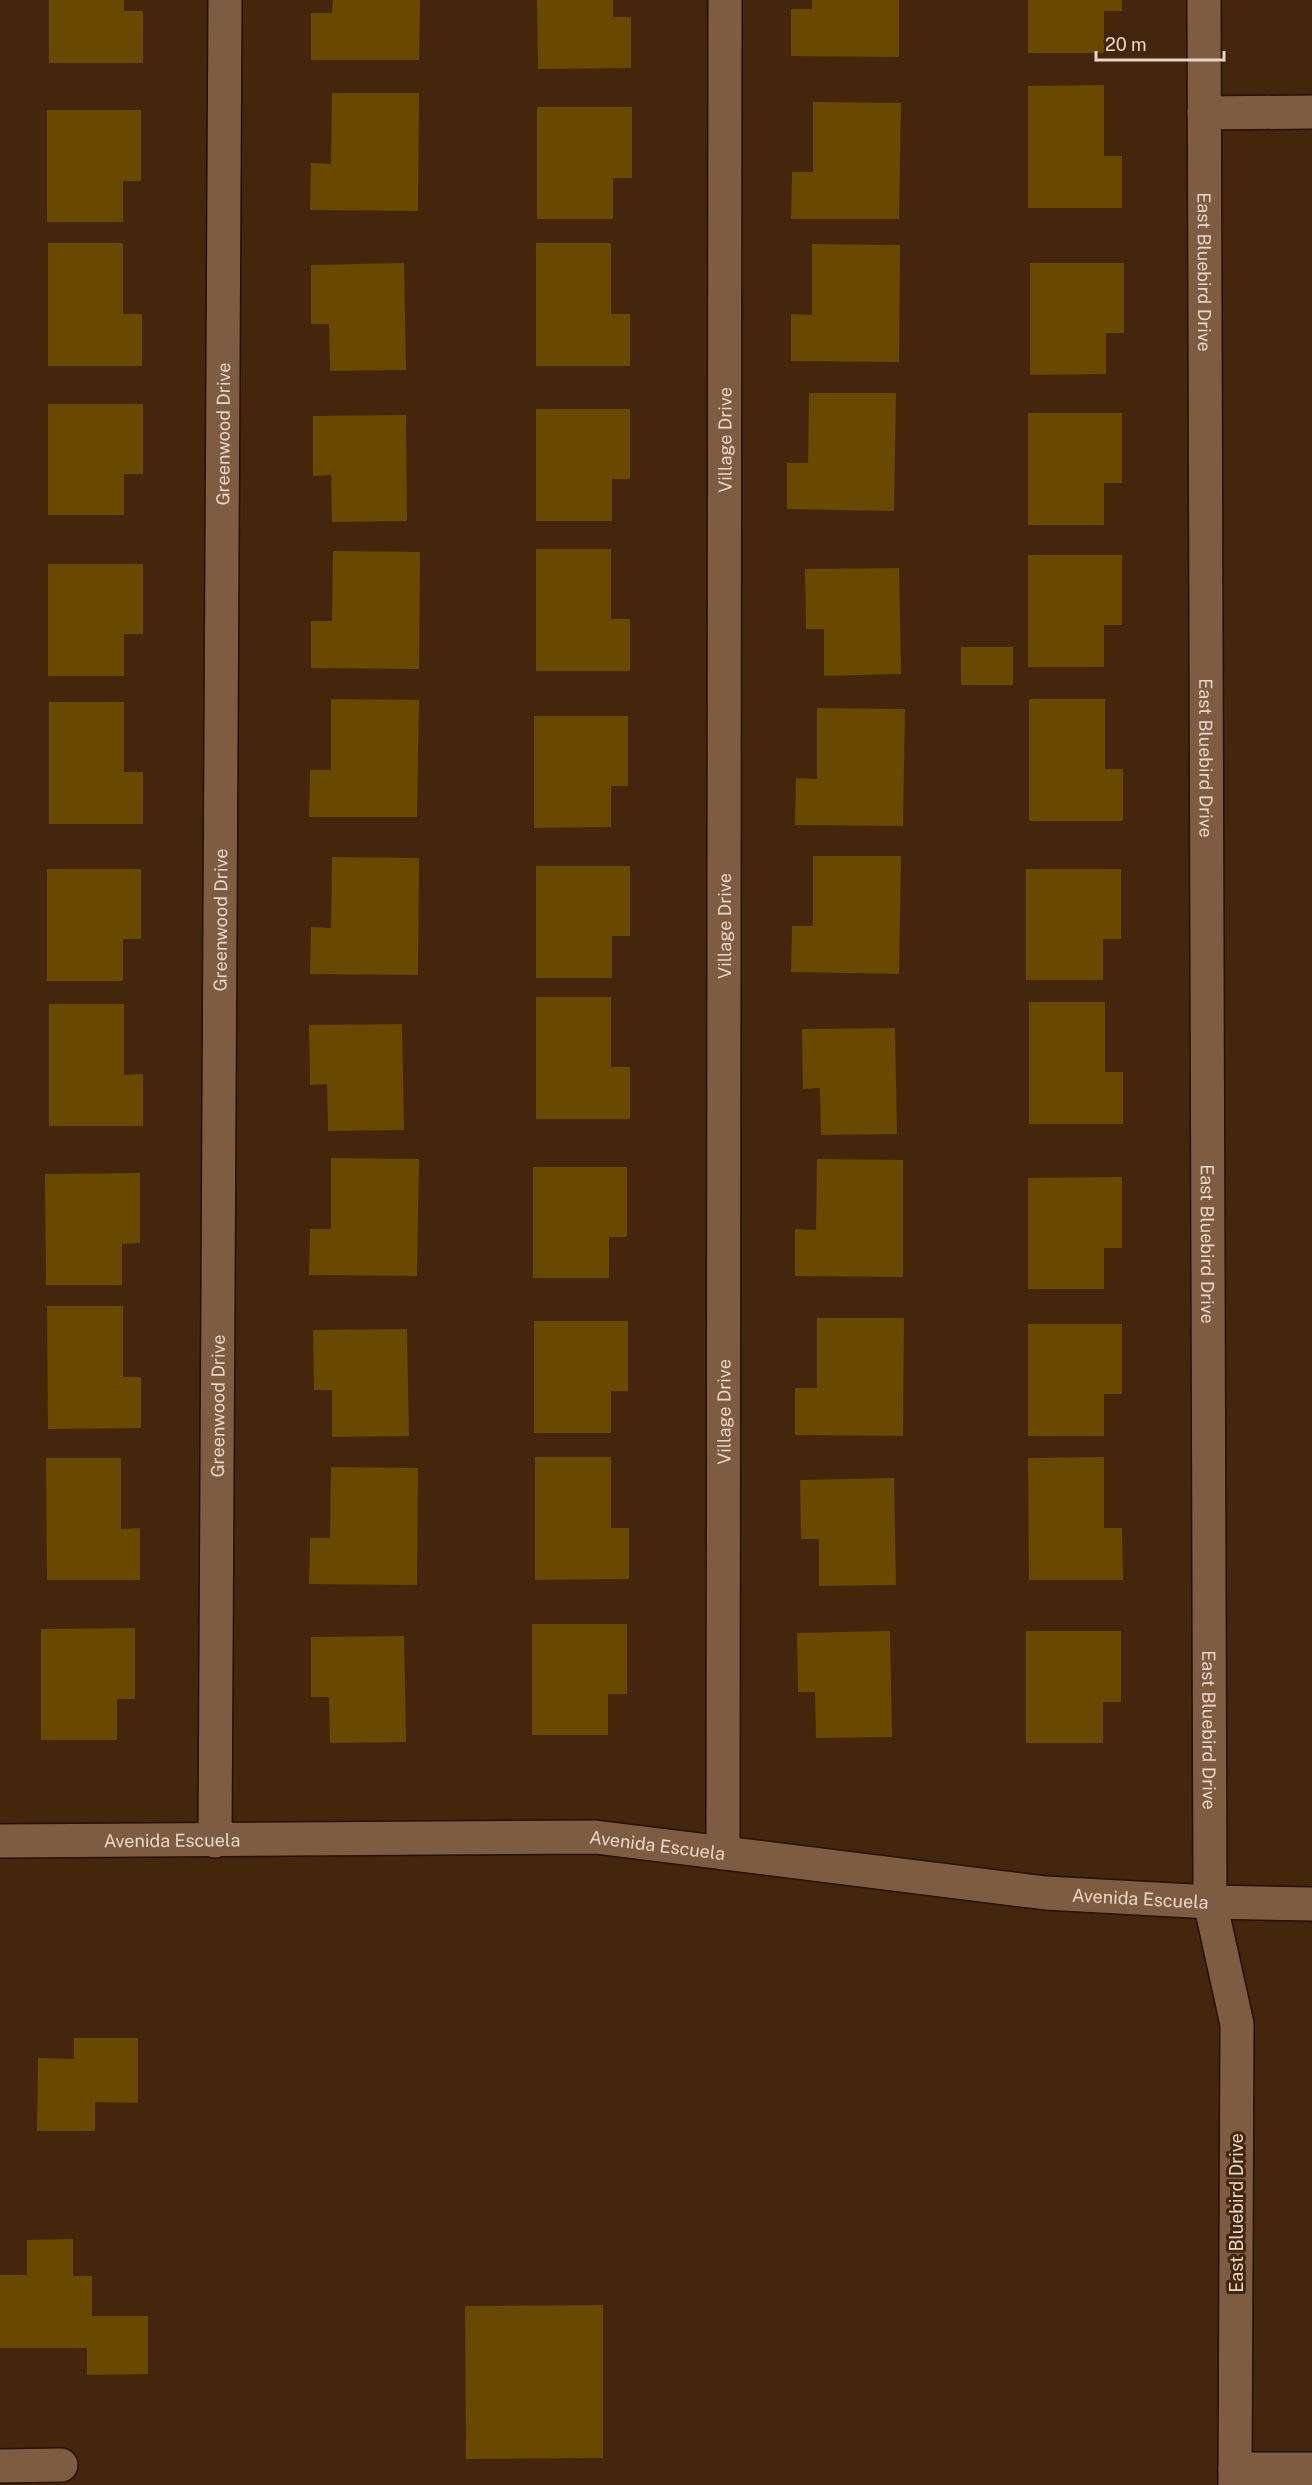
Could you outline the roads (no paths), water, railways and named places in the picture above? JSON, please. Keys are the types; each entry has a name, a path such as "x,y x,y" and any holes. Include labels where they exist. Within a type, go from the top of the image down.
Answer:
{"street":[{"name":"Greenwood Drive","path":"214,1841 225,0"},
{"name":"Village Drive","path":"723,1853 725,0"},
{"name":"East Bluebird Drive","path":"1204,0 1210,1902 1237,2024 1235,2477"},
{"path":"1204,113 1312,112"},
{"name":"Avenida Escuela","path":"0,1841 595,1837 1046,1893 1210,1902 1312,1904"},
{"path":"0,2466 61,2465"},
{"path":"1235,2477 1312,2469"}]}
